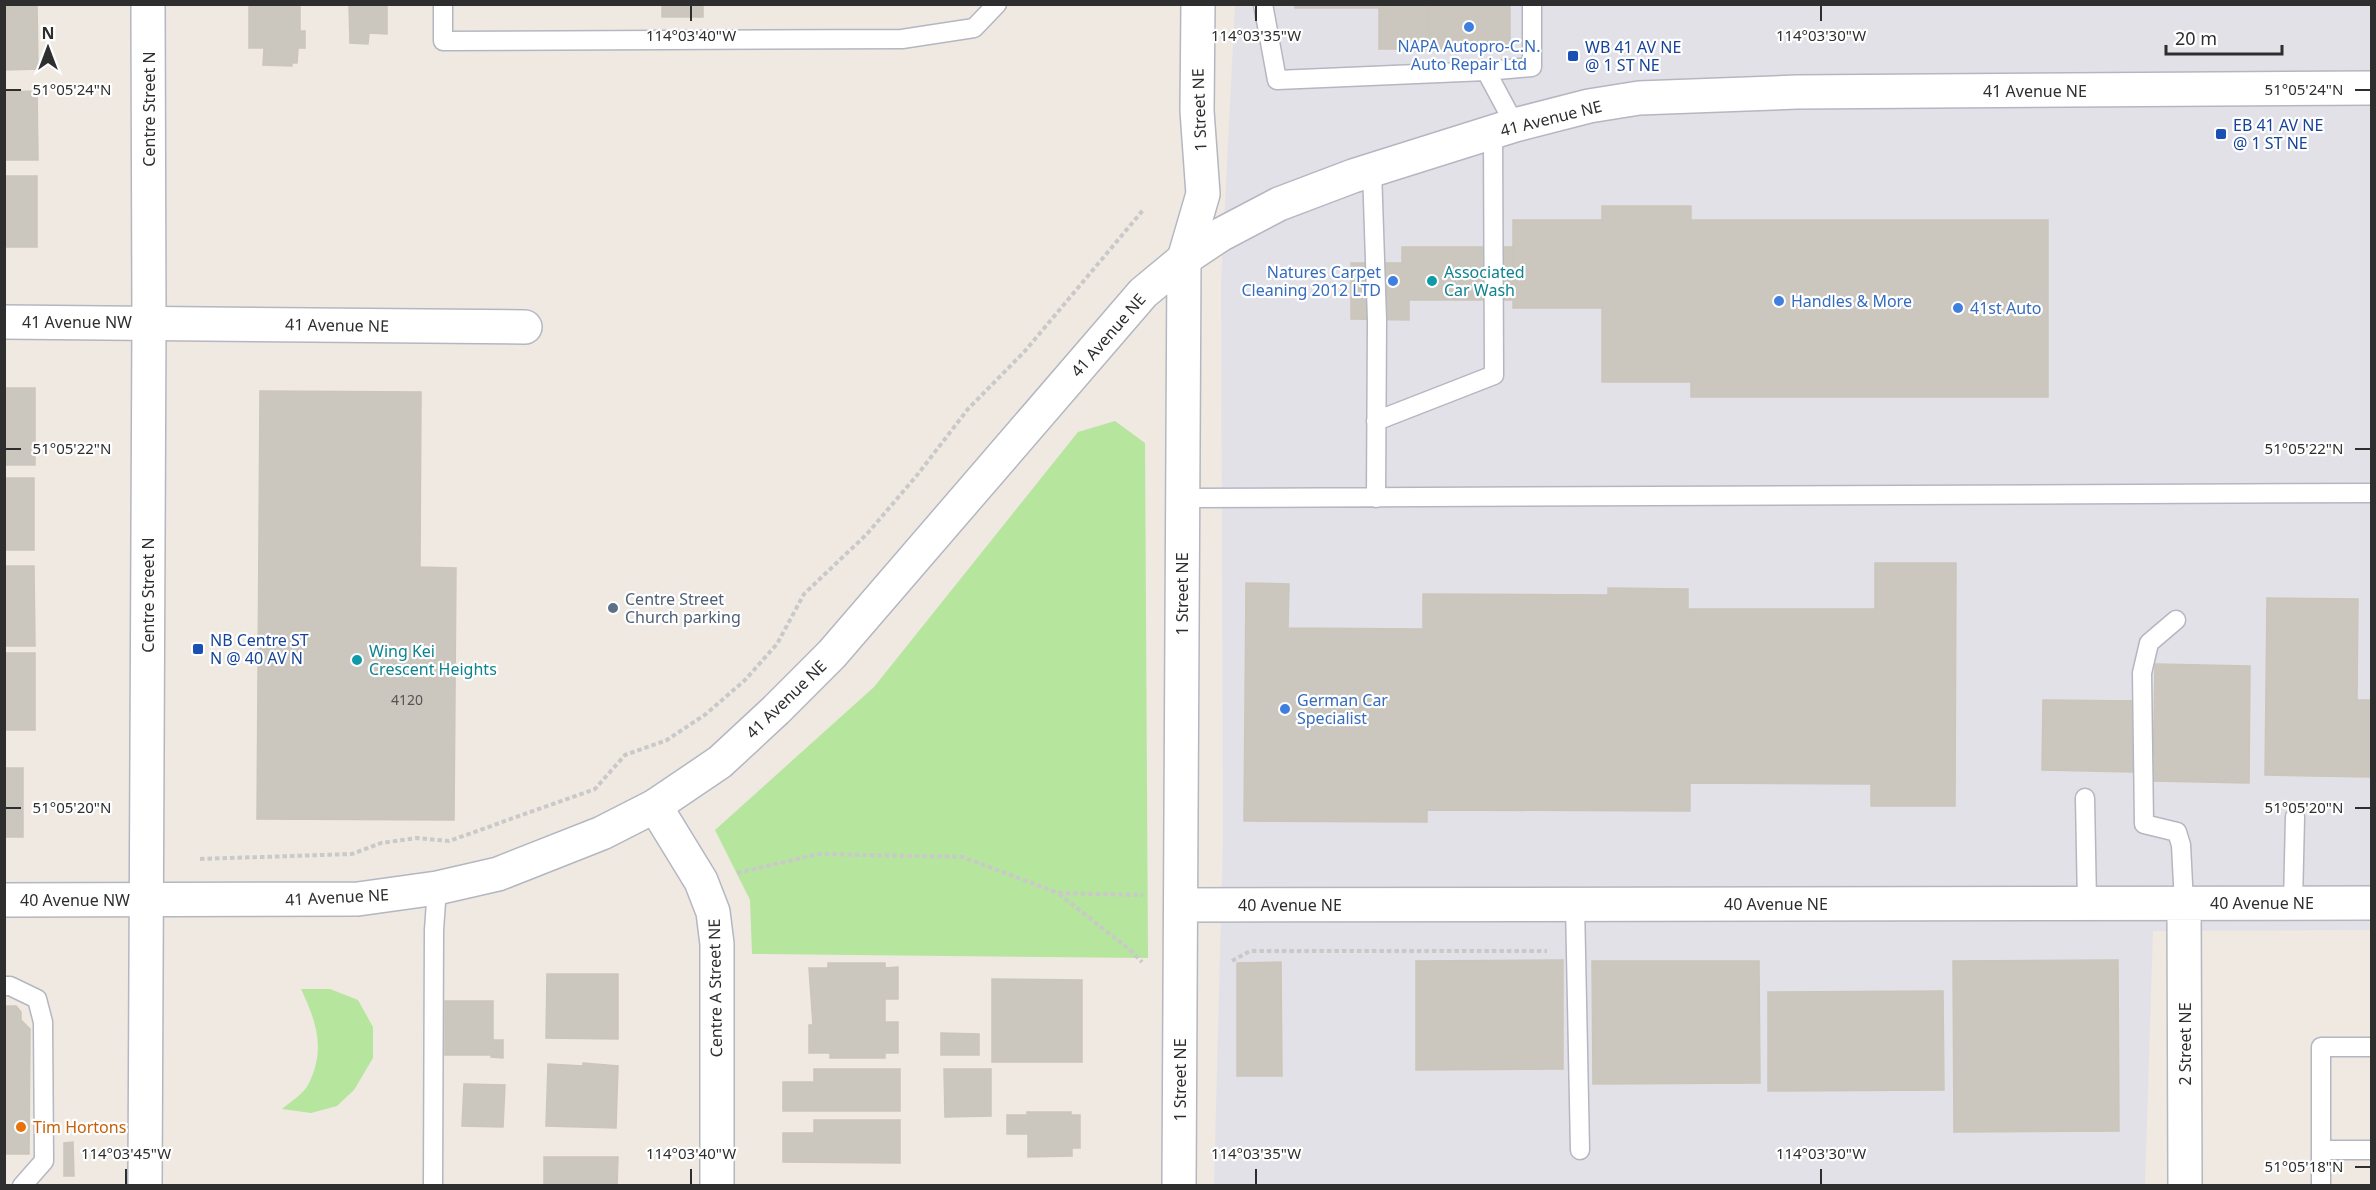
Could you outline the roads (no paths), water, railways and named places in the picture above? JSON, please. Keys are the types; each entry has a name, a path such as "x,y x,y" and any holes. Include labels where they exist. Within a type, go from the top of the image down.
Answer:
{"street":[{"name":"Centre Street N","path":"145,1185 149,322 148,4"},
{"name":"1 Street NE","path":"1179,1185 1184,259 1203,194 1197,111 1198,4"},
{"name":"41 Avenue NE","path":"145,900 358,899 436,888 498,874 602,833 655,806 720,762 832,654 1143,293 1184,259 1220,235 1279,204 1372,170 1504,129 1589,106 1639,98 1797,92 2372,88"},
{"name":"41 Avenue NW","path":"4,322 149,322"},
{"name":"41 Avenue NE","path":"149,322 525,327"},
{"name":"Centre A Street NE","path":"655,806 701,881 713,912 717,944 717,1185"},
{"name":"40 Avenue NW","path":"4,900 145,900"},
{"name":"2 Street NE","path":"2184,903 2186,1185"},
{"name":"40 Avenue NE","path":"1181,905 2372,903"}],"lane":[{"path":"443,4 443,41 902,39 974,28 997,4"},
{"path":"1263,4 1277,80 1532,67 1532,4"},
{"path":"1376,421 1494,375 1504,129 1486,71"},
{"path":"1372,170 1377,320 1376,498"},
{"path":"1183,498 2372,493"},
{"path":"2176,620 2149,643 2142,673 2144,824 2177,832 2181,845 2184,903"},
{"path":"2085,798 2087,903"},
{"path":"2293,903 2295,817"},
{"path":"433,1185 436,888"},
{"path":"1575,904 1580,1150"},
{"path":"4,986 10,986 37,999 44,1022 44,1161 21,1185"},
{"path":"2321,1185 2321,1047 2372,1047"},
{"path":"2322,1150 2372,1150"}],"place":[{"name":"NAPA Autopro-C.N. Auto Repair Ltd","path":"1469,27"},
{"name":"WB 41 AV NE @ 1 ST NE","path":"1573,56"},
{"name":"EB 41 AV NE @ 1 ST NE","path":"2221,134"},
{"name":"Natures Carpet Cleaning 2012 LTD","path":"1393,281"},
{"name":"Associated Car Wash","path":"1432,281"},
{"name":"Handles & More","path":"1779,301"},
{"name":"41st Auto","path":"1958,308"},
{"name":"Centre Street Church parking","path":"613,608"},
{"name":"NB Centre ST N @ 40 AV N","path":"198,649"},
{"name":"Wing Kei Crescent Heights","path":"357,660"},
{"name":"German Car Specialist","path":"1285,709"},
{"name":"Tim Hortons","path":"21,1127"}]}
